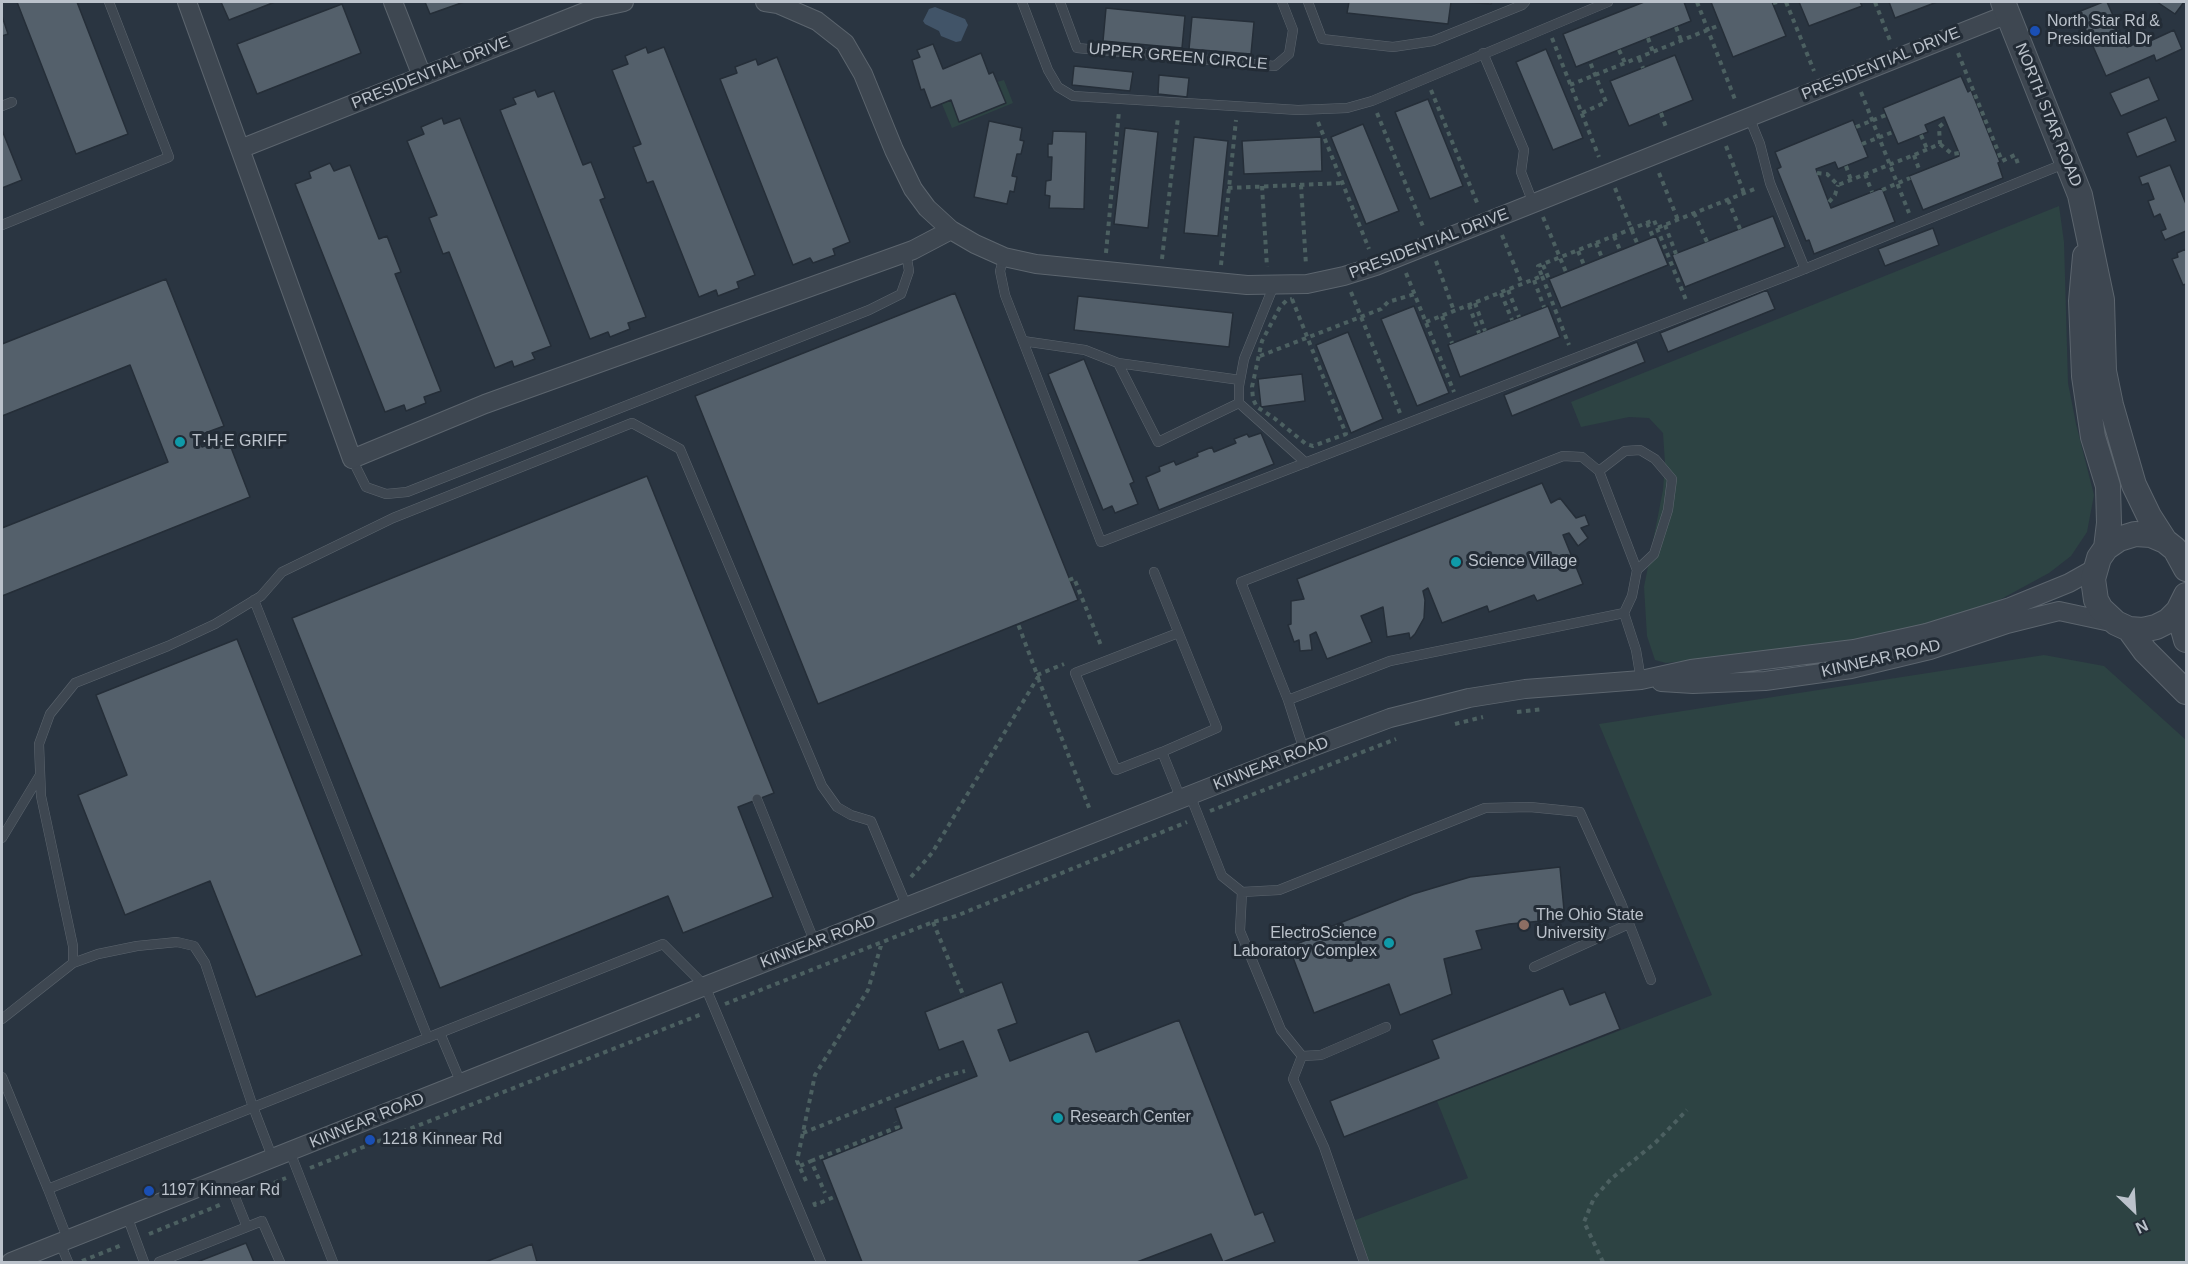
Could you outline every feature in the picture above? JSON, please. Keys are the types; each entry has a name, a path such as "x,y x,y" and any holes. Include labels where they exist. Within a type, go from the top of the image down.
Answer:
{"street":[{"path":"187,2 352,459 485,404 906,252 951,230"},
{"path":"393,2 422,76"},
{"name":"PRESIDENTIAL DRIVE","path":"240,149 592,9 624,2"},
{"name":"PRESIDENTIAL DRIVE","path":"774,2 817,21 845,43 863,74 894,150 913,189 927,208 951,230 975,244 1004,256 1036,264 1219,283 1271,285 1307,284 1344,276 1400,257 1897,58 1950,36 2005,8"},
{"name":"NORTH STAR ROAD","path":"2005,8 2080,195 2102,300 2104,371 2111,405 2134,485 2149,516 2178,551"},
{"name":"NORTH STAR ROAD","path":"2088,230 2081,301 2084,376 2093,437 2108,486 2109,523 2106,548"},
{"path":"2178,551 2151,535 2134,534 2119,539 2106,548 2094,569 2092,579 2096,600 2101,609 2123,626 2187,692"},
{"name":"KINNEAR ROAD","path":"1641,680 1691,669 1854,649 1926,633 2010,607 2069,583 2094,569"},
{"path":"2123,626 2143,630 2156,627 2168,621 2184,600"},
{"path":"2184,600 2187,640"},
{"name":"KINNEAR ROAD","path":"11,1263 705,986 1390,718 1469,698 1555,686 1641,680 1693,684 1765,681 1851,669 1930,650 2007,624 2059,611 2123,626"}],"lane":[{"path":"2,225 169,157 109,2"},
{"path":"1022,2 1048,70 1058,87 1073,96 1313,109 1347,108 1372,101 1608,2"},
{"name":"UPPER GREEN CIRCLE","path":"1060,2 1077,48 1275,66 1289,54 1293,30 1282,2"},
{"path":"1308,2 1322,39 1393,46 1433,41 1525,2"},
{"path":"1483,53 1524,150 1521,172 1535,203"},
{"path":"2,106 12,102"},
{"path":"1746,118 1760,144 1770,183 1805,269"},
{"path":"1004,256 1000,272 1005,295 1101,542 1805,269 2068,162"},
{"path":"352,459 366,487 386,494 406,492 869,310 901,294 909,271 906,252"},
{"path":"1239,403 1244,359 1271,285"},
{"path":"1023,341 1085,350 1118,363 1240,380"},
{"path":"1118,363 1158,442 1239,403"},
{"path":"1239,403 1306,463"},
{"path":"73,963 73,946 41,796 39,744 50,714 75,683 168,646 214,624 261,596 282,572 393,518 632,423 681,449 822,786 837,807 851,815 871,821 907,907"},
{"path":"1599,471 1625,451 1640,450 1655,459 1672,479 1668,510 1654,554 1637,570"},
{"path":"1304,750 1288,700 1241,582 1563,456 1582,457 1599,471 1637,570 1632,596 1624,613 1636,650 1641,680"},
{"path":"1154,572 1216,728 1116,770 1075,673 1178,633"},
{"path":"254,600 428,1038"},
{"path":"1288,700 1390,661 1624,613"},
{"path":"1162,752 1197,817 1222,876 1242,892 1279,890 1485,808 1530,807 1580,812 1651,980"},
{"path":"2,838 40,775"},
{"path":"757,799 815,943"},
{"path":"1242,892 1240,931 1281,1030 1302,1056"},
{"path":"1534,967 1629,924"},
{"path":"2,1019 73,963 98,954 137,946 177,942 194,946 205,963 253,1107 281,1155 298,1173 333,1263"},
{"path":"48,1189 663,944 705,986 821,1263"},
{"path":"1302,1056 1321,1055 1386,1027"},
{"path":"440,1033 461,1083"},
{"path":"1302,1056 1293,1079 1324,1147 1364,1263"},
{"path":"2,1077 48,1189 64,1241 68,1263"},
{"path":"227,1177 247,1227"},
{"path":"127,1216 144,1263"},
{"path":"159,1263 262,1221 280,1263"}],"path":[{"path":"1697,2 1746,118"},
{"path":"1786,2 1821,88"},
{"path":"1875,2 1897,58"},
{"path":"1570,85 1720,25"},
{"path":"1548,27 1637,243"},
{"path":"1676,27 1681,40"},
{"path":"1950,36 2002,160 2015,155 2025,180"},
{"path":"1648,38 1653,52"},
{"path":"1619,50 1625,63"},
{"path":"1638,57 1642,68"},
{"path":"1582,113 1606,102 1590,62"},
{"path":"1854,75 1914,225"},
{"path":"1426,78 1522,284"},
{"path":"1105,272 1120,99"},
{"path":"1372,101 1431,245 1454,311"},
{"path":"1160,277 1180,102"},
{"path":"1219,283 1238,106"},
{"path":"1313,109 1376,266"},
{"path":"1856,127 1886,115"},
{"path":"1946,121 1939,127 1940,144 1952,154 1959,153"},
{"path":"1719,129 1744,193"},
{"path":"1862,144 1893,132"},
{"path":"1921,135 1927,149"},
{"path":"1838,185 1940,144"},
{"path":"1914,155 1920,172"},
{"path":"1652,156 1678,220"},
{"path":"1846,166 1851,180"},
{"path":"1817,173 1827,174 1838,185"},
{"path":"1865,174 1872,192"},
{"path":"1882,190 1910,178"},
{"path":"1228,188 1343,183"},
{"path":"1301,185 1307,284"},
{"path":"1657,228 1762,185"},
{"path":"1829,202 1835,195 1838,185"},
{"path":"1262,186 1271,285"},
{"path":"1728,200 1740,229"},
{"path":"1535,203 1566,272"},
{"path":"1695,213 1707,242"},
{"path":"1574,359 1538,266 1654,220 1691,313"},
{"path":"1647,223 1653,237"},
{"path":"1665,225 1677,254"},
{"path":"1614,236 1620,250"},
{"path":"1596,243 1602,258"},
{"path":"1578,251 1584,265"},
{"path":"1400,257 1459,404"},
{"path":"1543,265 1549,279"},
{"path":"1344,276 1405,424"},
{"path":"1426,322 1542,276"},
{"path":"1534,280 1544,307"},
{"path":"1508,290 1519,317"},
{"path":"1501,292 1512,320"},
{"path":"1258,357 1381,309 1388,302 1415,294"},
{"path":"1292,299 1346,434 1313,446 1306,444 1275,418 1257,407 1253,399 1252,387 1258,357 1267,330 1280,307 1287,300 1292,299"},
{"path":"1475,303 1485,330"},
{"path":"1469,305 1479,333"},
{"path":"1442,316 1452,343"},
{"path":"1069,580 1074,578 1102,649"},
{"path":"1018,624 1090,810"},
{"path":"911,877 932,853 1038,677"},
{"path":"1510,713 1554,708"},
{"path":"1454,724 1488,716"},
{"path":"78,1263 715,1008 933,922 956,916 1397,738"},
{"path":"933,922 964,997"},
{"path":"808,1186 797,1161 815,1075 868,990 882,942"},
{"path":"802,1133 945,1076 964,1071"},
{"path":"1603,1263 1584,1222 1594,1198 1611,1179 1655,1143 1687,1110"},
{"path":"799,1166 898,1127 895,1122"},
{"path":"811,1161 825,1193"},
{"path":"812,1197 815,1205 834,1197"}],"green space":[{"path":"1004,80 1013,103 952,128 942,104 951,100 959,121 997,82"},
{"path":"2059,206 2064,242 2068,383 2094,495 2087,532 2071,556 2049,573 1992,604 1899,632 1829,646 1666,663 1655,660 1647,636 1644,587 1663,490 1665,463 1663,433 1649,418 1629,417 1581,427 1571,402"},
{"path":"2044,655 2104,666 2186,740 2186,1262 1364,1262 1350,1222 1468,1178 1437,1101 1712,995 1599,724"}],"water":[{"path":"935,7 965,19 968,25 961,41 956,42 941,36 939,31 925,24 923,21 929,9"}],"building":[{"path":"17,2 77,2 128,134 76,154"},
{"path":"221,2 275,2 229,20"},
{"path":"425,2 464,2 430,14"},
{"path":"1349,2 1451,2 1448,24 1347,13"},
{"path":"1464,2 1492,2 1491,4"},
{"path":"1644,2 1684,2 1691,21 1576,67 1563,34"},
{"path":"1711,2 1772,2 1786,36 1733,57"},
{"path":"1799,2 1860,2 1862,6 1809,26"},
{"path":"1889,2 1937,2 1895,18"},
{"path":"2107,2 2127,47 2147,39 2148,42 2174,30 2182,49 2156,61 2154,55 2106,76 2078,12"},
{"path":"2157,2 2184,2 2175,14"},
{"path":"342,4 361,53 257,94 237,44"},
{"path":"1106,8 1185,16 1182,48 1103,41"},
{"path":"2,16 8,34 2,36"},
{"path":"1192,17 1254,22 1251,54 1189,49"},
{"path":"933,44 943,69 981,53 989,74 993,72 1006,103 959,122 951,100 931,108 924,89 921,90 912,60 920,57 917,50"},
{"path":"646,47 648,53 664,47 755,275 737,282 739,288 718,296 716,290 699,297 653,181 647,183 633,147 641,144 612,70 628,64 625,56"},
{"path":"1546,49 1583,138 1553,150 1516,62"},
{"path":"1675,55 1693,100 1629,126 1610,81"},
{"path":"777,57 850,242 833,249 835,255 813,263 810,258 793,265 720,79 737,73 735,67 756,59 758,65"},
{"path":"1074,66 1133,72 1130,91 1072,85"},
{"path":"1159,75 1189,78 1187,97 1158,94"},
{"path":"1961,76 1968,92 1971,90 2000,162 1998,163 2003,178 1923,210 1909,176 1959,156 1959,153 1944,117 1925,125 1928,132 1898,144 1883,108"},
{"path":"2149,77 2159,100 2121,116 2110,93"},
{"path":"535,90 538,97 554,91 583,165 591,162 605,198 600,200 646,317 628,323 630,329 610,337 608,332 590,339 500,110 516,104 513,98"},
{"path":"1428,99 1463,186 1430,199 1395,112"},
{"path":"2166,117 2176,141 2137,157 2127,133"},
{"path":"442,118 444,124 460,118 551,346 532,353 535,359 514,367 512,361 495,368 449,252 443,254 429,218 437,215 407,141 424,134 421,127"},
{"path":"1853,120 1868,157 1838,169 1835,162 1816,169 1831,208 1882,188 1895,222 1814,254 1809,240 1806,241 1777,169 1781,167 1775,152"},
{"path":"989,121 1022,128 1020,140 1024,141 1021,154 1017,154 1012,176 1017,177 1014,192 1010,191 1007,204 974,197"},
{"path":"1363,124 1399,211 1366,224 1331,137"},
{"path":"1125,128 1158,132 1148,228 1114,224"},
{"path":"2,130 22,180 2,188"},
{"path":"1053,131 1086,132 1084,209 1049,208 1050,196 1045,195 1046,181 1051,180 1052,157 1048,157 1048,144 1052,144"},
{"path":"1194,137 1228,141 1218,236 1184,233"},
{"path":"1321,137 1322,171 1244,174 1242,141"},
{"path":"330,163 334,171 350,165 379,239 387,236 401,272 395,274 441,391 424,397 426,403 406,411 404,405 385,412 295,184 311,178 309,172"},
{"path":"2170,165 2186,204 2186,231 2165,240 2161,231 2166,229 2160,214 2154,217 2148,201 2154,199 2148,183 2142,185 2139,177"},
{"path":"1773,216 1785,247 1685,287 1672,255"},
{"path":"1933,228 1939,245 1885,266 1878,249"},
{"path":"1656,236 1668,265 1561,308 1549,279"},
{"path":"2186,249 2186,284 2183,285 2172,259 2178,257 2177,253"},
{"name":"T·H·E GRIFF","path":"166,279 224,426 197,436 202,447 227,437 250,497 2,596 2,528 168,462 130,365 2,416 2,344"},
{"path":"1767,290 1775,309 1668,352 1660,333"},
{"path":"955,293 1078,600 818,704 695,396"},
{"path":"1078,296 1233,313 1229,347 1074,330"},
{"path":"1414,306 1449,393 1417,406 1381,319"},
{"path":"1548,306 1560,337 1460,377 1448,345"},
{"path":"1348,332 1383,419 1351,433 1316,345"},
{"path":"1637,342 1645,362 1512,416 1504,395"},
{"path":"1084,359 1134,482 1130,484 1138,504 1115,513 1112,506 1103,510 1048,374"},
{"path":"1302,374 1305,401 1261,407 1258,379"},
{"path":"1261,433 1274,464 1159,510 1146,477 1160,471 1159,467 1174,461 1176,465 1212,447 1214,452 1236,443 1234,439 1247,434 1249,437"},
{"path":"647,476 774,793 738,807 773,897 683,933 668,896 440,988 292,618"},
{"name":"Science Village","path":"1542,483 1551,503 1560,498 1576,518 1585,515 1589,525 1581,528 1588,538 1578,546 1569,533 1563,535 1583,584 1537,601 1534,595 1489,612 1487,606 1442,623 1428,588 1423,591 1424,618 1410,639 1409,633 1387,637 1383,607 1361,616 1372,642 1327,659 1316,632 1310,635 1312,650 1300,651 1299,640 1294,642 1288,625 1291,624 1291,601 1304,599 1297,579"},
{"path":"237,639 362,955 256,997 210,881 125,915 78,795 127,775 96,695"},
{"name":"ElectroScience Laboratory Complex","path":"1560,867 1564,910 1552,912 1553,920 1509,924 1476,931 1482,949 1444,959 1452,994 1400,1015 1389,984 1314,1013 1289,947 1309,939 1307,936 1413,894 1470,877"},
{"name":"Research Center","path":"1002,982 1017,1023 998,1030 1010,1061 1088,1031 1096,1052 1179,1020 1255,1215 1263,1212 1275,1242 1223,1262 1211,1234 1137,1262 862,1262 822,1160 902,1128 895,1108 977,1076 963,1041 939,1050 925,1012"},
{"path":"1563,988 1570,1005 1605,992 1620,1029 1344,1137 1330,1101 1439,1058 1432,1040"},
{"path":"246,1243 254,1262 197,1262"},
{"path":"532,1244 537,1262 485,1262"}],"place":[{"name":"North Star Rd & Presidential Dr","path":"2035,31"},
{"name":"T·H·E GRIFF","path":"180,442"},
{"name":"Science Village","path":"1456,562"},
{"name":"The Ohio State University","path":"1524,925"},
{"name":"ElectroScience Laboratory Complex","path":"1389,943"},
{"name":"Research Center","path":"1058,1118"},
{"name":"1218 Kinnear Rd","path":"370,1140"},
{"name":"1197 Kinnear Rd","path":"149,1191"}]}
